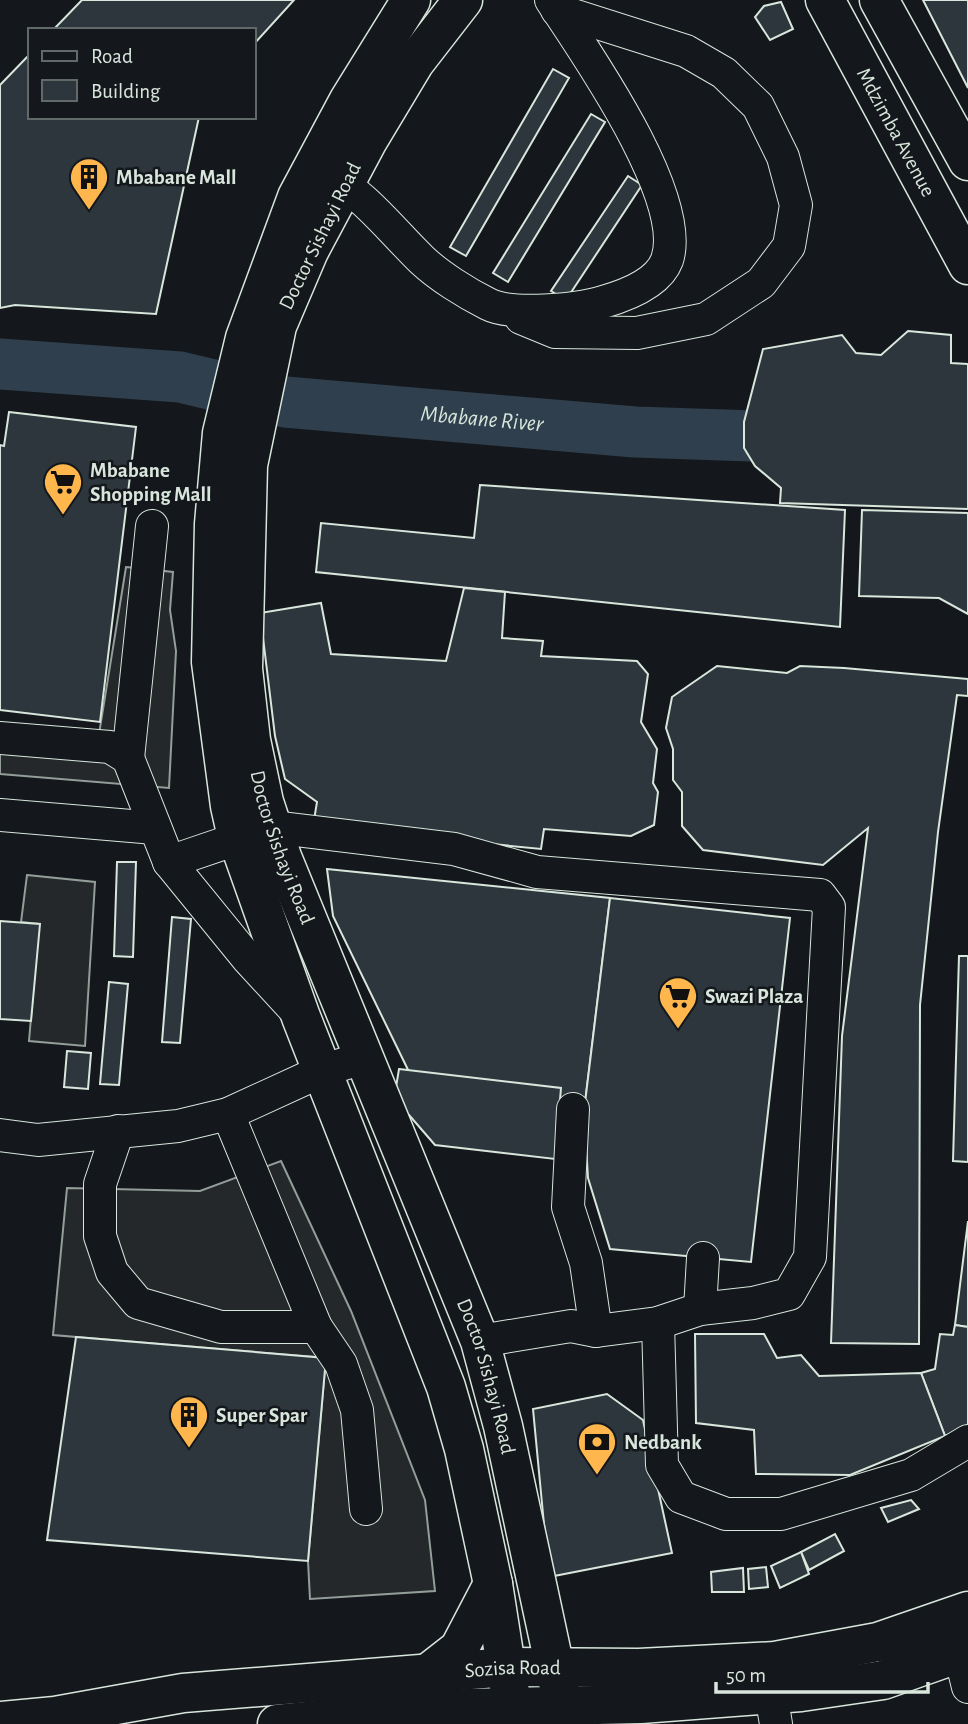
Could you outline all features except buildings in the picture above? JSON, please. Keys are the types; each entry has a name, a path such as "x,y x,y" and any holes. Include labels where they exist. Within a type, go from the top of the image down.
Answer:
{"main road":[{"name":"Doctor Sishayi Road","path":"411,0 349,100 309,251 261,332 239,428 248,465 243,670 260,847 301,1017 446,1387 464,1450 493,1584 515,1716"},
{"name":"Doctor Sishayi Road","path":"329,176 463,0"},
{"name":"Mdzimba Avenue","path":"825,0 968,265"},
{"path":"878,0 968,161"},
{"name":"Doctor Sishayi Road","path":"260,847 363,1058 480,1341 503,1426 566,1715"},
{"path":"446,1387 452,1359 480,1341"},
{"path":"439,1708 459,1649 493,1584"},
{"path":"544,1608 574,1641 608,1667"},
{"name":"Sozisa Road","path":"277,1724 439,1708 508,1667 608,1667 775,1661 878,1642 963,1644"},
{"name":"Sozisa Road","path":"3,1722 55,1716 183,1693 439,1708 515,1716 774,1709 883,1680 963,1644"},
{"name":"Sozisa Road","path":"55,1716 122,1724"}],"street":[{"path":"490,306 549,311 590,306 622,296 651,280 666,262 671,232 639,142 554,5"},
{"path":"329,176 425,262 490,306 555,332 637,333 706,319 761,283 789,246 796,205 783,158 758,106 724,73 686,51 554,5"},
{"path":"152,526 128,758 169,862 247,959 301,1017"},
{"path":"0,738 110,747 128,758"},
{"path":"0,815 155,828"},
{"path":"169,862 260,847 454,849 537,872 820,895 829,907 810,1257 789,1294 753,1303 700,1309 658,1323 596,1331 571,1326 480,1341"},
{"path":"0,1135 38,1140 178,1126 228,1114 324,1070 363,1058"},
{"path":"573,1109 568,1207 586,1263 596,1331"},
{"path":"228,1114 316,1327 341,1364 357,1410 366,1509"},
{"path":"118,1131 100,1184 100,1236 112,1272 138,1303 220,1327 316,1327"},
{"path":"700,1309 703,1258"},
{"path":"658,1323 662,1465 681,1497 726,1514 781,1514 911,1475 968,1441"}],"shaded area":[{"path":"126,567 173,572 170,610 176,651 169,788 0,774 0,750 95,759"},
{"path":"27,875 95,882 85,1046 29,1041 39,924 21,922"},
{"path":"281,1161 351,1311 425,1500 435,1591 310,1599 308,1561 326,1358 53,1335 67,1188 200,1191"}],"waterway":[{"name":"Mbabane River","path":"0,364 180,377 285,402 635,432 812,438"}],"place":[{"name":"Mbabane Mall","path":"89,211"},
{"name":"Mbabane Shopping Mall","path":"63,516"},
{"name":"Swazi Plaza","path":"678,1030"},
{"name":"Super Spar","path":"189,1449"},
{"name":"Nedbank","path":"597,1476"}]}
